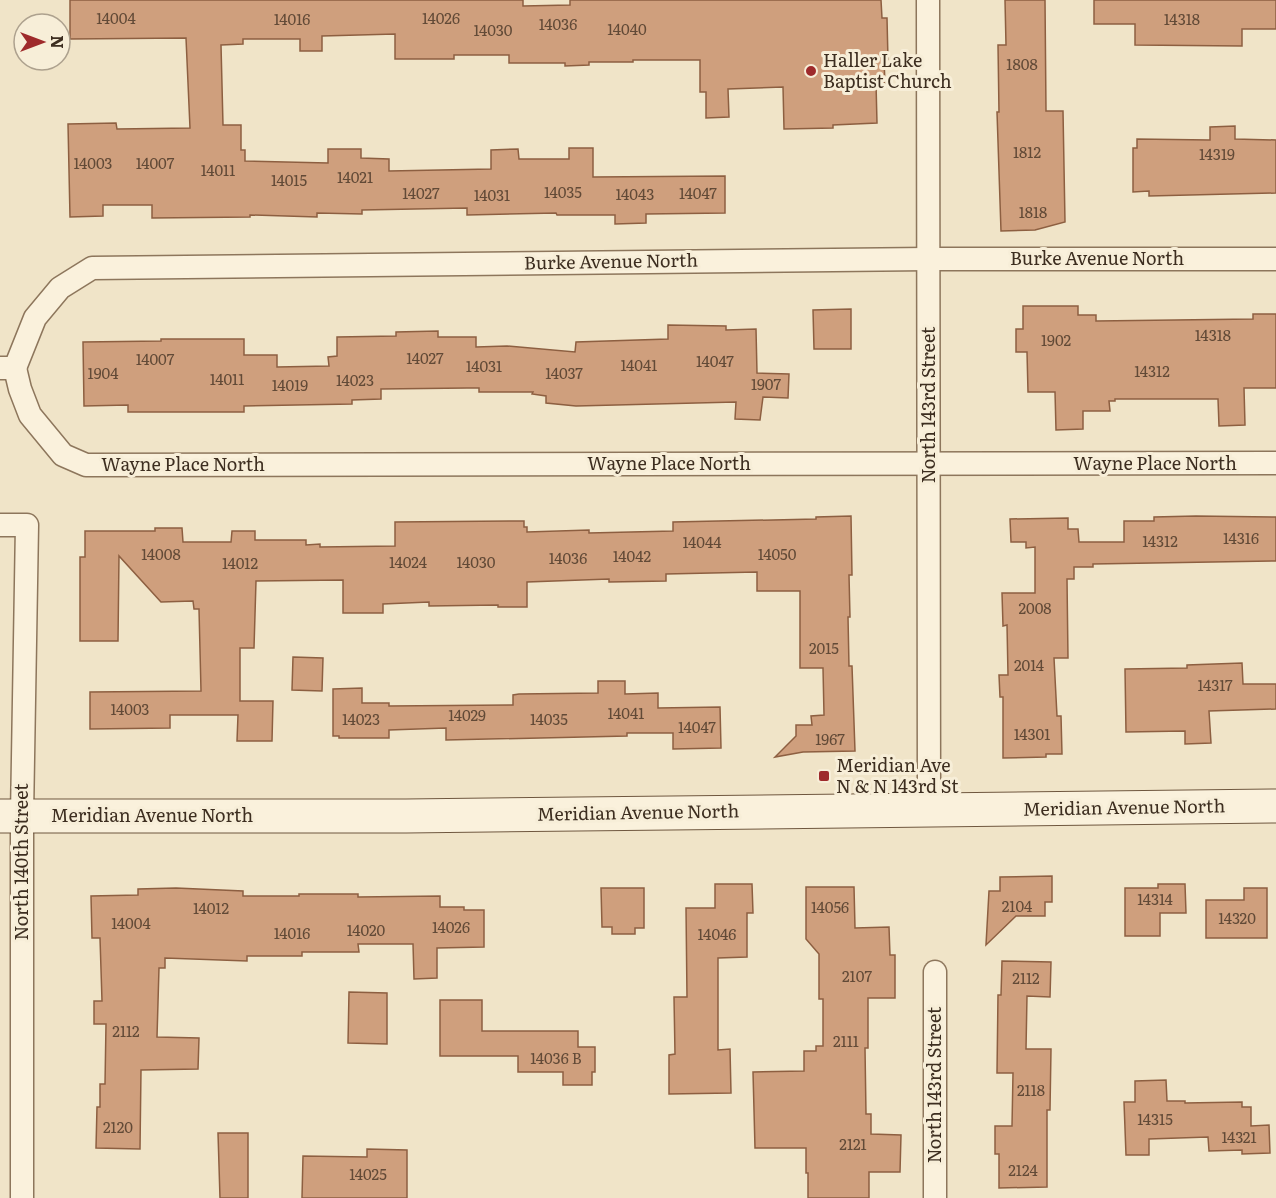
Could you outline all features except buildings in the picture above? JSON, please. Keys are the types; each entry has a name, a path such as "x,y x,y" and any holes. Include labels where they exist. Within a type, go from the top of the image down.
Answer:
{"street":[{"name":"North 143rd Street","path":"928,0 929,810"},
{"name":"Burke Avenue North","path":"8,368 35,318 60,288 92,268 928,259 1276,259"},
{"name":"Wayne Place North","path":"8,368 20,389 30,415 63,455 86,465 1276,463"},
{"name":"North 140th Street","path":"0,525 27,525 11,816 21,1198"},
{"name":"Meridian Avenue North","path":"11,816 406,816 1276,806"},
{"name":"North 143rd Street","path":"935,972 935,1198"}],"place":[{"name":"Haller Lake Baptist Church","path":"811,71"},
{"name":"Meridian Ave N & N 143rd St","path":"824,776"}]}
